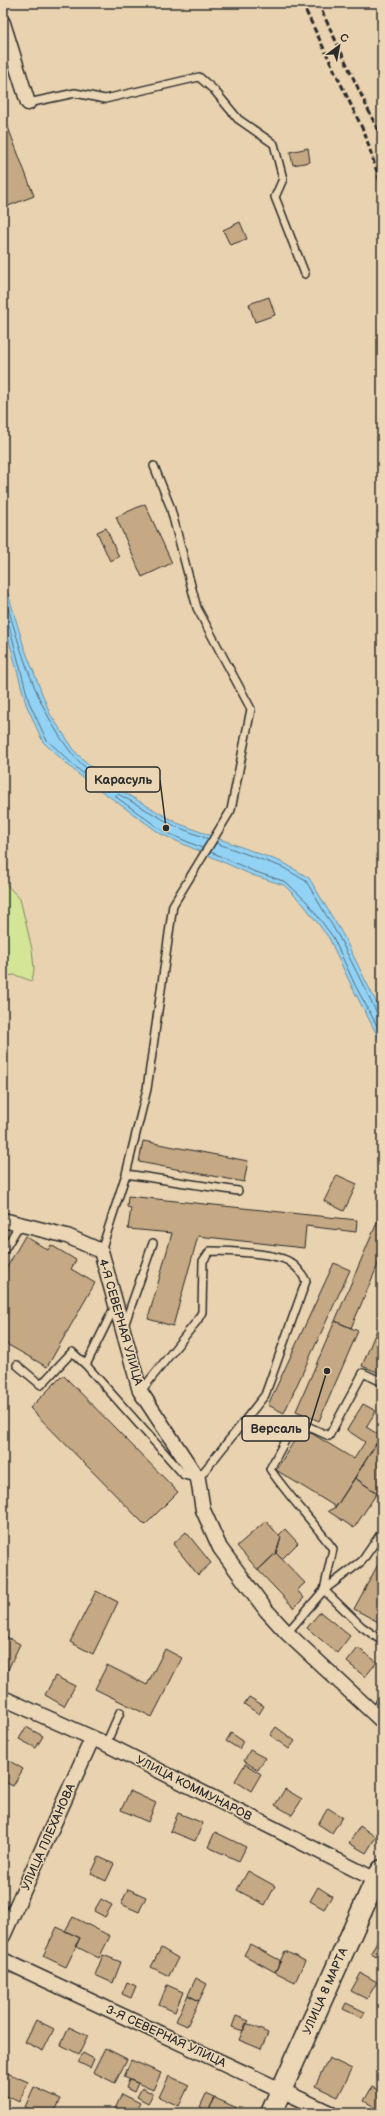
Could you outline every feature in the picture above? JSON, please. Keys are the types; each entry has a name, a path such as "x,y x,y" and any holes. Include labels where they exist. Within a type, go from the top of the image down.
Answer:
{"street":[{"path":"3,23 6,43 28,103"},
{"name":"4-Я СЕВЕРНАЯ УЛИЦА","path":"3,1220 67,1236 100,1251 140,1391 198,1479 203,1510 220,1548 266,1610 287,1633 378,1718"},
{"name":"УЛИЦА КОММУНАРОВ","path":"3,1698 106,1744 380,1877"},
{"name":"УЛИЦА ПЛЕХАНОВА","path":"3,1936 92,1739"},
{"name":"УЛИЦА 8 МАРТА","path":"270,2113 380,1877"},
{"name":"3-Я СЕВЕРНАЯ УЛИЦА","path":"3,1960 330,2113"}],"lane":[{"path":"28,103 75,92 105,99 199,77 214,90 238,118 274,144 283,179 275,197 305,274"},
{"path":"100,1251 126,1174 147,1089 173,905 184,884 231,810 251,708 197,608 170,506 154,466"},
{"path":"126,1174 238,1191"},
{"path":"3,1252 20,1224"},
{"path":"123,1330 153,1243"},
{"path":"17,1365 41,1385 72,1352 86,1365 184,1476 198,1479 265,1395 306,1281 298,1268 289,1260 244,1251 210,1251 203,1261 202,1312 197,1321 140,1391"},
{"path":"86,1365 116,1305"},
{"path":"324,1590 333,1548 305,1512 284,1489 270,1469 287,1437 305,1425 329,1436 363,1373 382,1382"},
{"path":"287,1633 324,1590 362,1561 382,1532"},
{"path":"324,1590 361,1626 382,1641"},
{"path":"378,1718 382,1699"},
{"path":"106,1744 120,1712"}],"green space":[{"path":"3,881 20,899 32,949 34,969 32,981 15,975 3,976"}],"water":[{"path":"3,577 24,647 50,714 77,754 116,788 177,823 284,863 309,878 343,935 382,1014 382,1044 352,987 329,938 304,905 284,885 252,875 161,834 78,774 43,742 26,704 3,618"}],"building":[{"path":"3,114 34,196 3,208"},
{"path":"308,148 310,162 293,165 290,152"},
{"path":"240,222 247,239 230,245 223,230"},
{"path":"269,297 275,315 255,322 249,304"},
{"path":"145,504 172,563 142,577 116,517"},
{"path":"106,528 119,557 110,561 97,532"},
{"path":"143,1141 248,1161 244,1182 139,1162"},
{"path":"337,1175 357,1184 344,1211 324,1201"},
{"path":"128,1196 357,1220 356,1232 306,1226 304,1248 198,1236 173,1326 148,1319 172,1233 128,1229 131,1208 127,1207"},
{"path":"379,1218 382,1219 382,1255 351,1328 335,1321"},
{"path":"25,1236 48,1250 51,1245 76,1260 71,1269 95,1283 47,1367 3,1342 3,1274"},
{"path":"334,1263 350,1270 284,1413 268,1405"},
{"path":"382,1317 382,1374 362,1366"},
{"path":"335,1321 358,1331 319,1421 296,1411"},
{"path":"63,1375 178,1492 145,1525 30,1408"},
{"path":"363,1404 376,1411 366,1427 381,1436 336,1507 276,1470 296,1438 311,1433 354,1459 365,1442 347,1430"},
{"path":"382,1434 382,1487 377,1493 355,1478"},
{"path":"355,1478 377,1493 354,1528 328,1511 336,1507"},
{"path":"266,1521 281,1538 276,1553 258,1570 237,1546"},
{"path":"285,1529 298,1543 282,1559 276,1553 281,1538 279,1535"},
{"path":"186,1532 211,1563 198,1575 173,1544"},
{"path":"276,1553 305,1583 297,1590 304,1598 294,1608 258,1570"},
{"path":"382,1557 382,1624 354,1609"},
{"path":"96,1591 118,1602 93,1654 70,1642"},
{"path":"320,1612 350,1636 337,1653 307,1628"},
{"path":"3,1635 20,1644 6,1674 3,1673"},
{"path":"358,1648 377,1662 365,1677 347,1662"},
{"path":"165,1649 182,1658 152,1717 95,1689 107,1665 147,1685"},
{"path":"55,1676 75,1686 64,1706 45,1695"},
{"path":"249,1697 264,1706 259,1714 244,1704"},
{"path":"26,1727 43,1736 36,1748 19,1739"},
{"path":"276,1727 295,1741 289,1749 270,1735"},
{"path":"231,1733 243,1741 239,1749 226,1741"},
{"path":"250,1750 265,1758 258,1770 244,1761"},
{"path":"8,1760 23,1769 13,1786 3,1781 3,1768"},
{"path":"245,1764 261,1774 251,1791 235,1781"},
{"path":"285,1789 302,1799 292,1815 275,1805"},
{"path":"130,1791 156,1803 148,1822 121,1810"},
{"path":"328,1808 342,1817 332,1833 318,1824"},
{"path":"178,1813 203,1823 195,1841 170,1831"},
{"path":"360,1826 376,1837 366,1853 349,1843"},
{"path":"215,1832 246,1847 239,1861 208,1847"},
{"path":"99,1857 114,1864 106,1881 91,1874"},
{"path":"248,1871 275,1886 265,1905 237,1890"},
{"path":"318,1887 332,1896 324,1909 310,1901"},
{"path":"128,1889 146,1897 139,1912 121,1904"},
{"path":"101,1899 112,1905 105,1917 94,1911"},
{"path":"73,1917 110,1936 99,1958 75,1946 80,1938 65,1931"},
{"path":"57,1927 80,1938 66,1967 43,1956"},
{"path":"382,1931 382,1959 371,1953"},
{"path":"250,1944 281,1961 275,1972 244,1955"},
{"path":"161,1948 178,1958 169,1976 151,1967"},
{"path":"285,1951 305,1961 295,1982 275,1972"},
{"path":"103,1955 121,1962 113,1983 95,1975"},
{"path":"361,1973 377,1982 367,1999 351,1991"},
{"path":"196,1978 207,1984 199,2001 188,1995"},
{"path":"127,1982 136,1986 131,1998 122,1994"},
{"path":"167,1985 183,1992 175,2012 159,2005"},
{"path":"188,1995 199,2001 187,2026 176,2021"},
{"path":"346,2003 365,2012 362,2018 343,2009"},
{"path":"236,2016 249,2021 243,2031 232,2027"},
{"path":"36,2020 54,2029 43,2051 25,2042"},
{"path":"246,2023 268,2033 261,2049 239,2040"},
{"path":"69,2027 88,2036 79,2054 61,2045"},
{"path":"105,2048 127,2059 115,2083 93,2072"},
{"path":"83,2053 94,2059 90,2068 78,2062"},
{"path":"329,2058 352,2069 338,2097 315,2086"},
{"path":"131,2060 161,2073 153,2090 124,2077"},
{"path":"5,2072 28,2082 19,2102 3,2094 3,2077"},
{"path":"169,2076 189,2085 179,2106 159,2097"},
{"path":"129,2080 138,2083 134,2092 126,2088"},
{"path":"34,2087 61,2099 54,2113 39,2113 25,2107"},
{"path":"372,2087 382,2092 382,2111 364,2101"},
{"path":"142,2088 153,2094 148,2103 137,2097"},
{"path":"122,2094 140,2103 135,2113 113,2113"},
{"path":"206,2094 215,2098 208,2111 200,2107"},
{"path":"215,2098 237,2108 235,2113 207,2113"},
{"path":"3,2108 13,2112 13,2113 3,2113"}],"railway":[{"path":"302,3 365,134 382,188"},
{"path":"318,3 382,139"}],"place":[{"name":"Карасуль","path":"166,828"},
{"name":"Версаль","path":"327,1371"}]}
